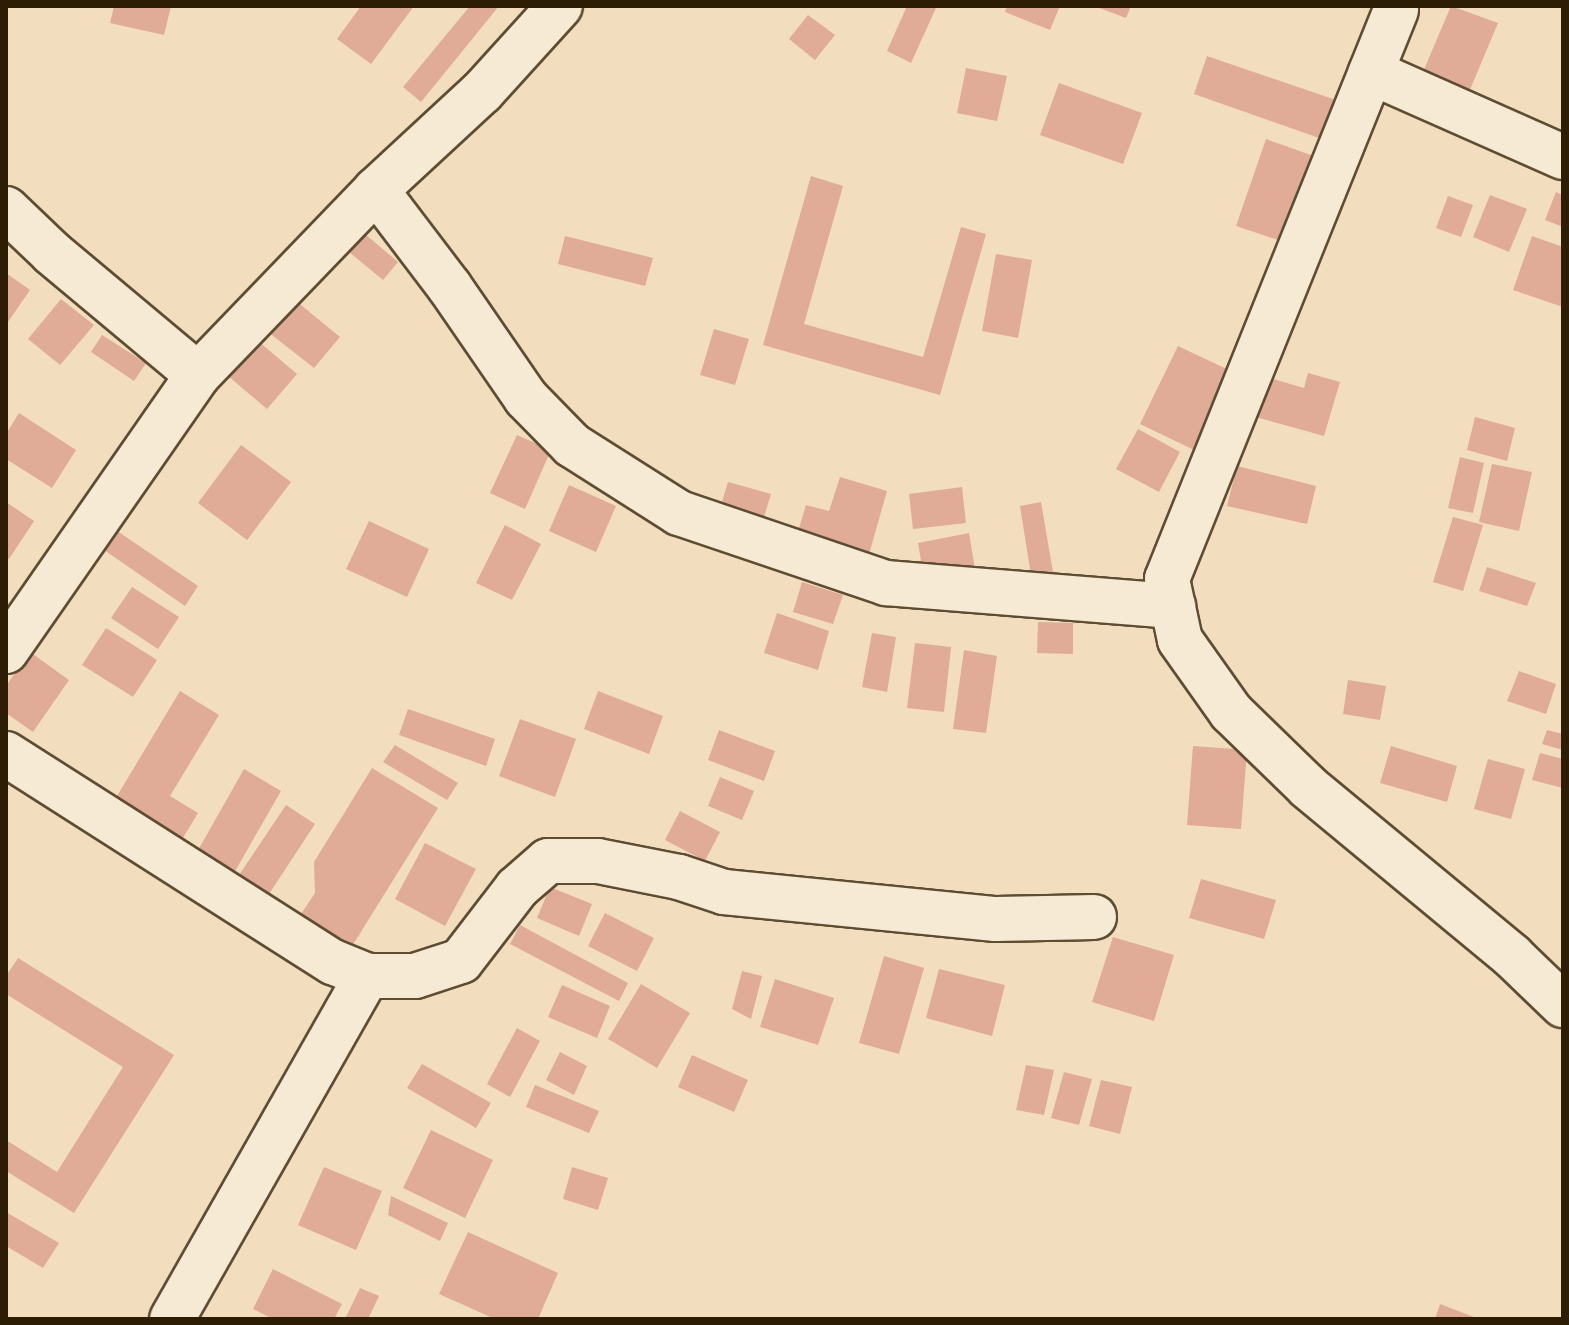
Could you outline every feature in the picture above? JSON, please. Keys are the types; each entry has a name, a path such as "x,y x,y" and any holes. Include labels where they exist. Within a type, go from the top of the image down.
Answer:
{"street":[{"path":"6,651 198,375 376,190 482,92 560,6"},
{"path":"1393,7 1371,72 1167,579 1180,640 1231,712 1308,787 1512,956 1563,1005"},
{"path":"1371,72 1563,157"},
{"path":"376,190 449,286 526,398 572,445 679,513 886,583 1173,606"},
{"path":"6,209 52,253 198,375"},
{"path":"6,754 333,962 367,976 415,976 461,961 517,888 548,861 598,861 679,877 724,892 996,919 1094,917"},
{"path":"172,1319 367,976"}],"building":[{"path":"114,6 171,6 164,35 110,23"},
{"path":"361,6 414,6 371,64 337,39"},
{"path":"470,6 499,6 421,102 403,87"},
{"path":"907,6 936,8 911,63 887,51"},
{"path":"1007,6 1060,6 1050,30 1005,12"},
{"path":"1094,6 1131,6 1126,18"},
{"path":"1451,6 1498,23 1469,92 1423,72"},
{"path":"808,15 835,35 815,60 789,39"},
{"path":"1207,56 1339,101 1325,140 1194,94"},
{"path":"966,68 1007,76 997,121 957,113"},
{"path":"1059,83 1142,113 1123,164 1040,135"},
{"path":"1266,139 1322,159 1293,245 1236,226"},
{"path":"811,176 843,186 804,324 923,357 961,227 986,234 940,395 763,345"},
{"path":"1556,192 1563,195 1563,227 1545,220"},
{"path":"1490,195 1527,209 1509,252 1473,237"},
{"path":"1448,196 1473,205 1461,237 1436,228"},
{"path":"365,234 398,262 383,280 349,252"},
{"path":"565,236 653,258 645,286 558,264"},
{"path":"1532,236 1563,247 1563,307 1513,290"},
{"path":"996,254 1032,260 1018,338 982,331"},
{"path":"6,273 30,290 8,322 6,320"},
{"path":"290,296 340,337 314,368 263,328"},
{"path":"61,299 94,325 60,365 28,339"},
{"path":"714,329 749,339 735,385 700,375"},
{"path":"102,335 146,363 134,381 91,352"},
{"path":"258,341 297,374 267,409 228,376"},
{"path":"1178,346 1233,372 1194,450 1140,424"},
{"path":"1308,373 1340,382 1324,436 1256,417 1267,377 1304,388"},
{"path":"19,413 76,450 52,488 6,459 6,434"},
{"path":"1475,417 1515,428 1507,461 1467,450"},
{"path":"1138,429 1180,452 1159,492 1116,469"},
{"path":"517,435 551,450 525,509 490,493"},
{"path":"241,445 291,482 247,540 198,503"},
{"path":"1460,457 1484,463 1473,513 1448,508"},
{"path":"1492,464 1532,472 1519,531 1479,522"},
{"path":"1237,466 1316,486 1307,524 1227,506"},
{"path":"840,477 887,491 868,558 796,538 806,505 829,511"},
{"path":"728,482 771,494 764,517 721,505"},
{"path":"569,485 616,506 596,552 549,531"},
{"path":"962,487 966,523 913,529 909,494"},
{"path":"6,502 34,521 9,559 6,557"},
{"path":"1041,502 1055,584 1033,588 1020,506"},
{"path":"1453,517 1483,525 1463,591 1433,582"},
{"path":"369,521 429,549 407,597 346,569"},
{"path":"107,524 198,586 185,606 94,543"},
{"path":"505,525 541,544 512,600 476,583"},
{"path":"969,533 975,569 924,578 918,543"},
{"path":"1487,567 1536,583 1527,606 1479,591"},
{"path":"802,582 843,595 833,624 793,612"},
{"path":"132,587 179,617 158,649 111,618"},
{"path":"777,613 829,631 818,670 764,653"},
{"path":"1038,622 1073,623 1073,654 1037,653"},
{"path":"106,628 157,660 133,697 82,665"},
{"path":"872,633 896,637 887,692 862,687"},
{"path":"915,643 951,647 944,712 907,708"},
{"path":"964,650 997,656 986,733 953,729"},
{"path":"30,652 69,680 33,732 6,713 6,686"},
{"path":"1519,671 1556,684 1546,714 1507,701"},
{"path":"1348,680 1386,686 1380,720 1343,714"},
{"path":"180,691 219,715 170,796 198,813 178,846 111,806"},
{"path":"598,691 663,716 649,754 584,729"},
{"path":"408,709 495,739 486,766 399,735"},
{"path":"520,719 576,739 555,797 499,776"},
{"path":"719,730 775,751 764,781 708,760"},
{"path":"1547,730 1563,734 1563,750 1542,744"},
{"path":"395,745 458,783 447,800 383,762"},
{"path":"1193,746 1247,750 1241,829 1187,825"},
{"path":"1391,746 1457,766 1447,802 1380,783"},
{"path":"1540,753 1563,759 1563,788 1532,780"},
{"path":"1488,759 1525,769 1511,819 1474,809"},
{"path":"372,768 438,808 349,951 297,920 315,893 314,862"},
{"path":"244,769 281,791 234,873 197,852"},
{"path":"720,777 754,791 742,820 708,806"},
{"path":"286,805 315,824 267,897 237,878"},
{"path":"680,811 720,832 705,861 665,840"},
{"path":"425,843 476,869 445,926 395,899"},
{"path":"1201,879 1276,900 1264,939 1189,918"},
{"path":"550,887 592,904 579,936 537,918"},
{"path":"605,913 654,938 637,971 588,946"},
{"path":"520,925 628,983 619,1001 510,944"},
{"path":"1113,937 1174,955 1154,1021 1092,1002"},
{"path":"884,956 924,968 899,1054 859,1043"},
{"path":"18,958 174,1055 74,1213 6,1171 6,1140 57,1172 123,1067 6,994 6,976"},
{"path":"939,969 1005,985 992,1036 926,1018"},
{"path":"742,971 762,976 751,1019 732,1009"},
{"path":"775,979 834,998 818,1045 760,1027"},
{"path":"641,984 690,1013 657,1068 608,1039"},
{"path":"562,985 610,1006 597,1038 548,1017"},
{"path":"517,1028 540,1041 510,1097 487,1084"},
{"path":"560,1052 587,1066 574,1095 546,1080"},
{"path":"692,1055 748,1080 734,1112 678,1087"},
{"path":"422,1064 491,1103 476,1128 407,1088"},
{"path":"1026,1065 1054,1070 1044,1115 1016,1110"},
{"path":"1064,1072 1092,1079 1079,1125 1051,1118"},
{"path":"1101,1080 1132,1087 1120,1134 1089,1126"},
{"path":"535,1085 599,1111 589,1133 526,1107"},
{"path":"431,1130 493,1160 465,1218 403,1188"},
{"path":"324,1167 382,1191 356,1250 298,1225"},
{"path":"572,1167 608,1178 598,1210 563,1199"},
{"path":"391,1196 448,1223 440,1241 388,1215"},
{"path":"6,1212 59,1243 43,1268 6,1246"},
{"path":"468,1232 558,1273 538,1319 495,1319 439,1294"},
{"path":"273,1269 342,1304 334,1319 273,1319 253,1309"},
{"path":"360,1288 379,1296 368,1319 345,1319"},
{"path":"1440,1304 1479,1319 1435,1319"}]}
